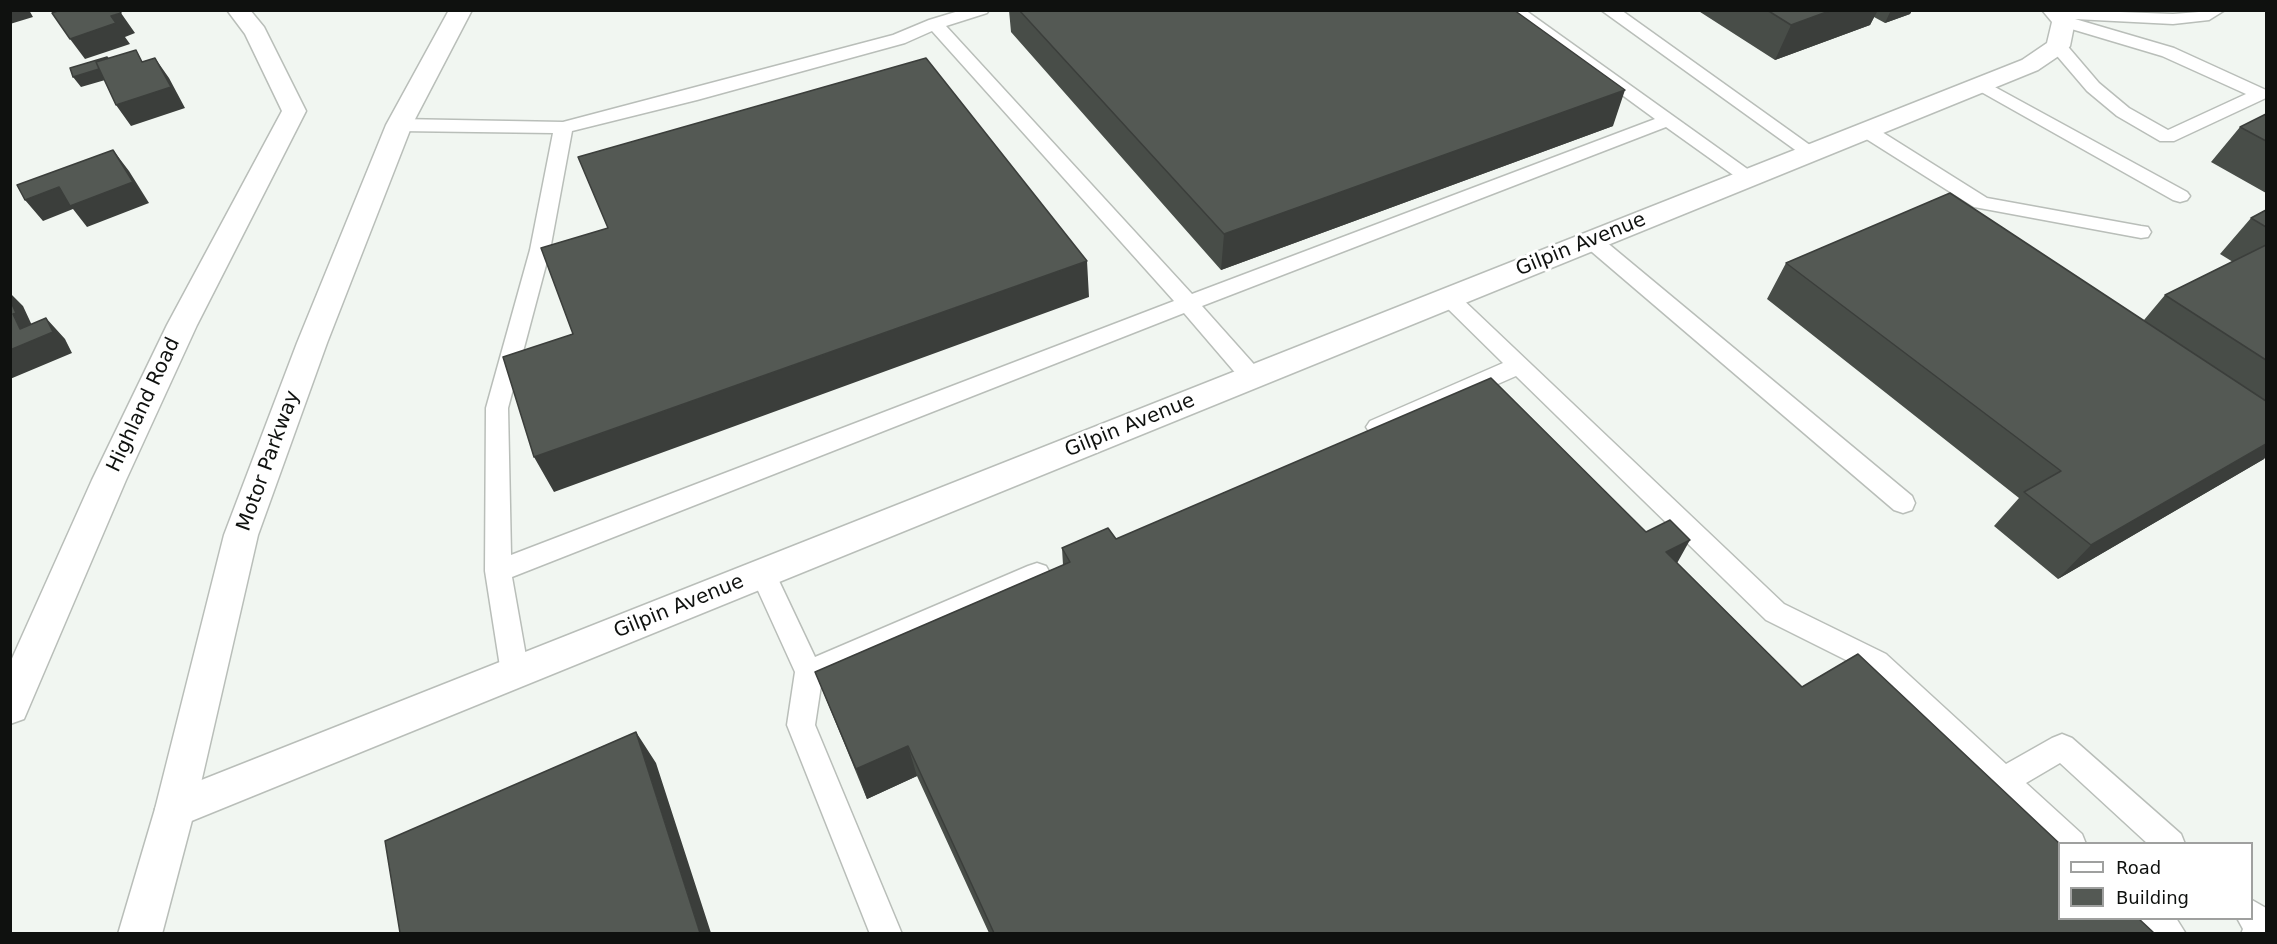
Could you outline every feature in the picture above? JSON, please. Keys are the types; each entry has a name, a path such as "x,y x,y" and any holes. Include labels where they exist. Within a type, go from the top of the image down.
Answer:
{"street":[{"name":"Highland Road","path":"10,707 109,480 172,345 294,111 256,32 238,10"},
{"name":"Motor Parkway","path":"140,933 175,809 241,535 312,343 399,125 461,10"},
{"name":"Gilpin Avenue","path":"175,809 2030,65 2057,23"}],"lane":[{"path":"1514,10 1750,178"},
{"path":"1609,10 1812,153"},
{"path":"2057,23 2173,19 2203,16 2217,10"},
{"path":"399,125 563,128 691,96 899,39 969,12"},
{"path":"2057,23 2168,52 2261,93 2167,136 2123,112 2093,87 2057,23"},
{"path":"935,24 1188,303 1252,377"},
{"path":"1982,85 2181,196"},
{"path":"498,572 1188,303 1668,120"},
{"path":"515,673 498,572 497,408 540,250 563,128"},
{"path":"1867,131 1981,203 2141,232"},
{"path":"1592,241 1903,503"},
{"path":"1449,298 1775,612 1876,662 2071,842"},
{"path":"1360,435 1519,366"},
{"path":"764,573 809,672 801,725 886,933"},
{"path":"809,672 1036,573"},
{"path":"2003,781 2062,747 2169,842"},
{"path":"2253,917 2264,928 2257,933"},
{"path":"2155,920 2170,933"}],"building":[{"path":"60,10 119,10 121,13 111,16 116,23 70,39 52,13"},
{"path":"1019,10 1514,10 1625,90 1224,234"},
{"path":"1767,10 1832,10 1791,25"},
{"path":"136,50 142,62 155,58 171,87 116,105 96,62"},
{"path":"107,57 96,62 99,69 73,77 70,68"},
{"path":"926,58 1087,261 534,457 503,357 573,334 541,248 608,228 578,157"},
{"path":"2266,114 2266,141 2240,127"},
{"path":"113,150 133,182 70,206 59,187 25,200 17,185"},
{"path":"1950,193 2266,401 2266,444 2091,545 2024,492 2061,471 1786,263"},
{"path":"2266,210 2266,227 2251,218"},
{"path":"2266,245 2266,360 2165,295"},
{"path":"10,300 20,329 46,318 53,332 10,350"},
{"path":"1491,378 1646,532 1670,520 1690,540 1666,552 1802,687 1858,654 2058,842 2058,920 2140,920 2154,933 994,933 908,746 856,769 815,672 1070,562 1062,548 1108,528 1116,539"},
{"path":"636,732 700,933 400,933 385,841"}]}
